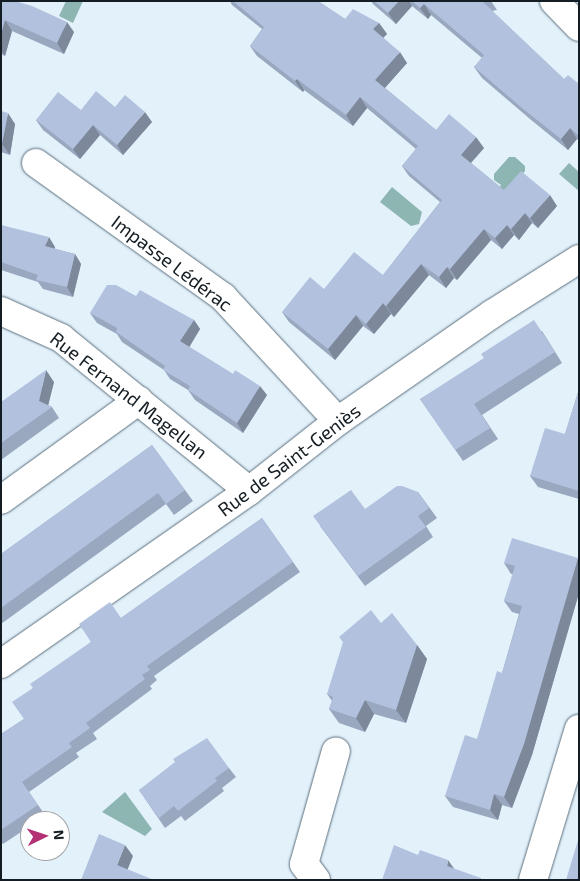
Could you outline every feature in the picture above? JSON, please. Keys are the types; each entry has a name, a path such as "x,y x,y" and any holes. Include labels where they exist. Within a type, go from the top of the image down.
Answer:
{"street":[{"path":"554,1 579,27"},
{"name":"Impasse Lédérac","path":"36,163 223,297 338,421"},
{"name":"Rue de Saint-Geniès","path":"1,664 249,491 338,421 492,314 579,259"},
{"name":"Rue Fernand Magellan","path":"1,311 61,338 249,491"},
{"path":"1,500 139,400"},
{"path":"533,880 579,729"},
{"path":"316,880 304,864 336,751"}],"shaded area":[{"path":"66,1 83,1 73,23 59,16"},
{"path":"509,157 515,157 525,166 525,171 506,194 499,188 501,185 494,180 494,174"},
{"path":"569,163 579,172 579,191 559,174"},
{"path":"392,187 422,212 419,224 411,226 380,202"},
{"path":"125,792 152,829 145,836 102,812"}],"building":[{"path":"1,1 15,1 32,6 67,22 57,43 5,20 1,34"},
{"path":"233,1 318,1 345,19 353,9 379,23 373,29 400,52 375,80 436,130 449,114 476,137 461,155 504,190 521,171 550,195 530,218 525,213 511,229 507,225 495,238 484,229 450,269 447,267 439,277 421,264 386,306 383,303 366,324 356,315 328,349 282,312 310,277 324,289 354,252 383,275 442,200 402,166 418,146 360,97 346,115 297,79 295,81 250,46 264,27"},
{"path":"374,1 399,1 388,13"},
{"path":"412,1 482,1 564,79 568,75 579,84 579,136 570,128 561,139 522,108 474,67 484,55 424,4 420,8"},
{"path":"96,91 115,107 125,95 145,112 117,145 93,125 73,149 36,120 58,92 81,110"},
{"path":"1,111 8,113 2,144 1,144"},
{"path":"1,225 49,237 45,246 75,254 67,287 36,280 38,275 1,262"},
{"path":"107,285 116,285 136,296 140,290 194,320 180,341 233,374 235,370 260,386 237,423 188,390 190,386 163,370 165,366 116,332 117,328 90,313"},
{"path":"534,320 555,352 474,404 490,428 455,450 420,399 484,358 481,354"},
{"path":"46,370 39,401 52,407 1,443 1,402"},
{"path":"579,389 579,491 530,476 545,428 565,434"},
{"path":"152,445 185,490 166,504 158,493 1,608 1,554"},
{"path":"397,486 418,492 429,508 418,516 426,527 358,576 313,516 351,490 365,509"},
{"path":"262,518 293,562 147,666 150,670 142,675 145,679 86,723 90,728 69,743 72,747 22,782 38,805 29,811 20,811 20,817 1,830 1,734 24,719 12,702 33,688 30,684 91,642 79,624 110,602 121,618"},
{"path":"512,538 578,558 524,744 504,797 494,794 490,810 445,796 465,735 477,739 497,671 502,673 522,606 504,601 515,566 504,563"},
{"path":"371,610 381,623 392,613 417,645 396,710 365,700 356,718 329,709 333,697 327,694 343,642 339,637"},
{"path":"207,738 229,768 215,778 217,781 178,811 174,806 159,818 139,790 175,762 173,759"},
{"path":"99,834 125,845 117,865 154,880 81,880"},
{"path":"579,837 579,880 566,880"},
{"path":"394,845 418,855 420,850 448,860 447,866 481,878 481,880 382,880"}]}
